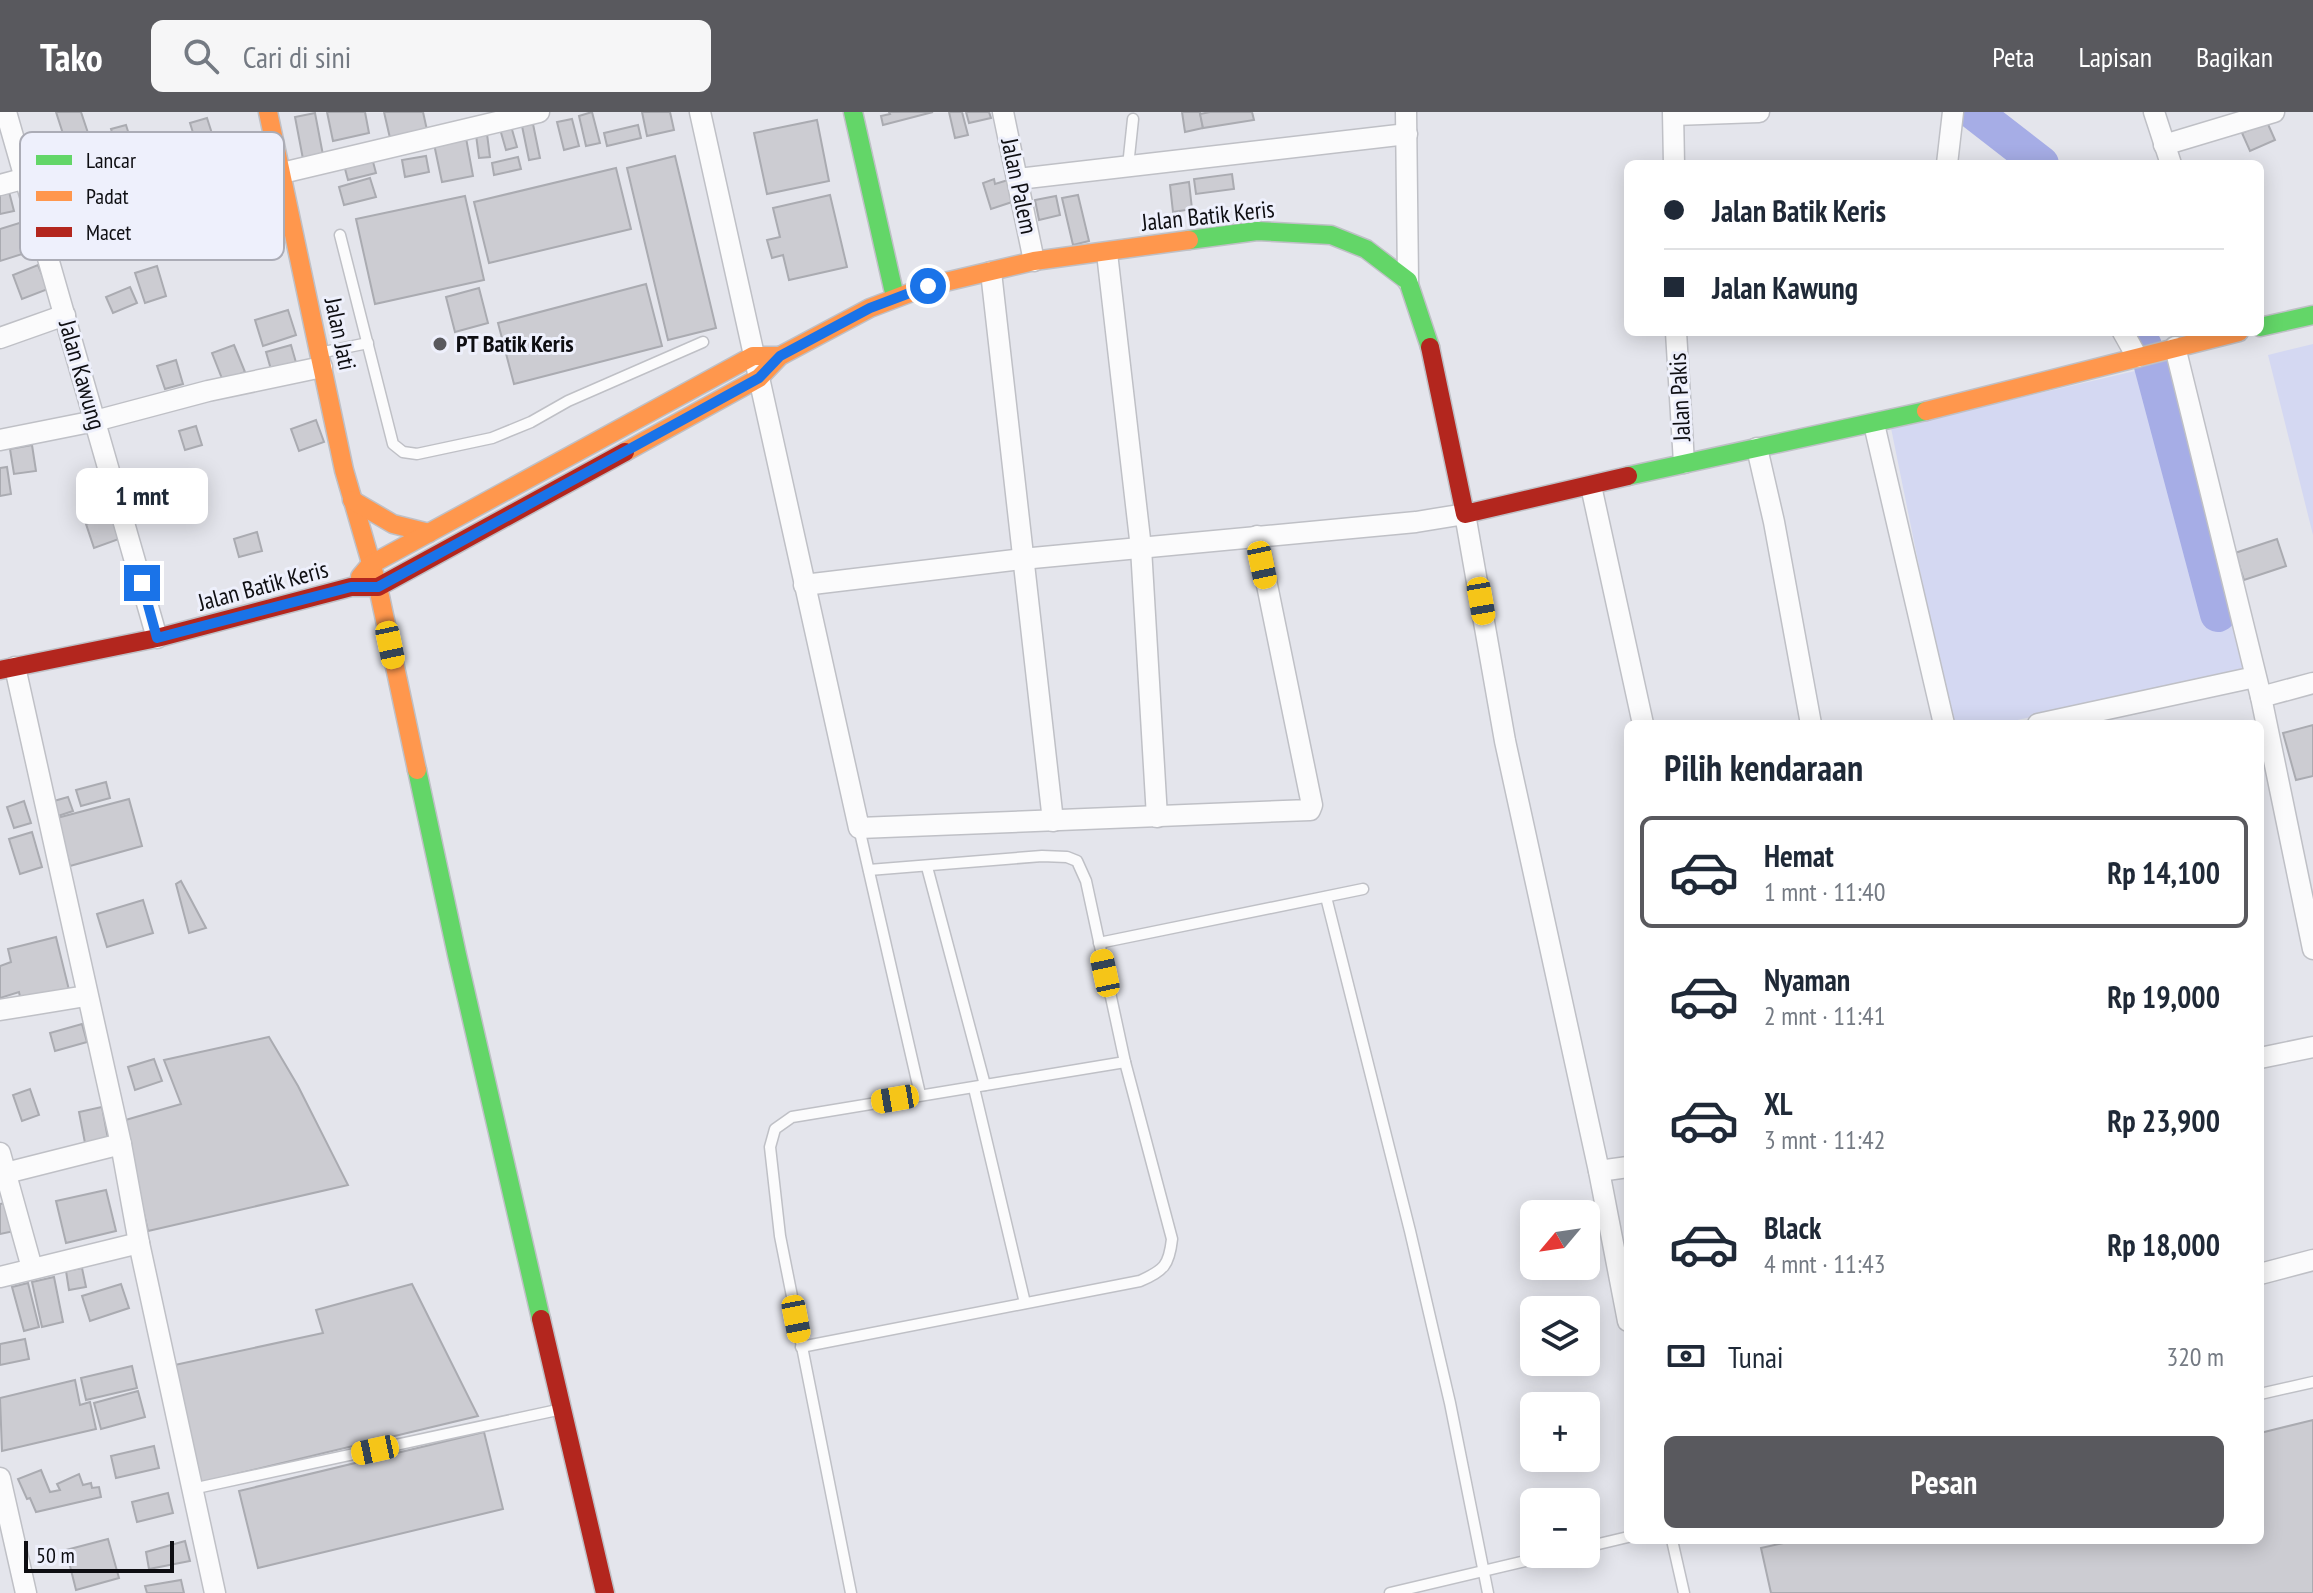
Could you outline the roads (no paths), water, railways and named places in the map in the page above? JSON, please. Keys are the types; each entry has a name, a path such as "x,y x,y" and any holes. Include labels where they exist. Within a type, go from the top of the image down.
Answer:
{"street":[{"name":"Jalan Kawung","path":"6,112 20,158"},
{"name":"Jalan Jati","path":"268,112 273,132"},
{"path":"284,173 539,112"},
{"path":"700,112 859,828 1307,811 1312,808 1257,536"},
{"path":"853,112 895,297"},
{"name":"Jalan Palem","path":"1003,112 1034,261"},
{"path":"1406,112 1408,281 1432,353 1465,514 1505,741 1599,1171 1624,1300"},
{"path":"1674,160 1674,114 1759,112"},
{"path":"1947,160 1953,112"},
{"path":"2154,112 2168,155 2274,112"},
{"path":"1018,179 1407,134"},
{"path":"0,185 20,180"},
{"name":"Jalan Jati","path":"284,183 352,500 378,587 454,940 605,1593"},
{"name":"Jalan Batik Keris","path":"780,356 895,297 928,286 1034,261 1257,231 1316,233 1346,240 1366,249 1408,281"},
{"path":"1107,253 1141,548 1157,817"},
{"name":"Jalan Kawung","path":"49,260 157,638"},
{"path":"991,272 1053,821"},
{"path":"0,338 65,315"},
{"path":"2264,326 2313,315"},
{"name":"Jalan Pakis","path":"1676,336 1684,463"},
{"path":"2125,336 2137,357"},
{"path":"804,585 1022,559 1416,522 1465,514 1684,463 1874,424 2221,336"},
{"path":"2175,347 2258,687 2313,949"},
{"path":"370,565 753,356 780,356"},
{"path":"378,587 759,378 780,356"},
{"path":"0,440 95,421 321,360"},
{"path":"629,423 640,444"},
{"path":"1874,424 1943,720"},
{"path":"1757,448 1774,522 1810,720"},
{"path":"523,481 535,502"},
{"path":"1591,486 1642,720"},
{"path":"352,500 393,524 429,533"},
{"name":"Jalan Batik Keris","path":"351,587 370,565"},
{"name":"Jalan Batik Keris","path":"8,669 157,638 351,587 378,587"},
{"path":"8,669 121,1144 139,1243 215,1593"},
{"path":"2095,718 2258,687 2313,683"},
{"path":"0,1010 86,996"},
{"path":"2264,1057 2313,1047"},
{"path":"32,1268 3,1163 121,1144"},
{"path":"1599,1171 1624,1168"},
{"path":"0,1277 139,1243"},
{"path":"2264,1273 2313,1260"},
{"path":"0,1478 26,1593"}],"lane":[{"path":"1128,166 1133,119"},
{"path":"340,235 393,444 403,452 417,454 492,438 703,342"},
{"path":"321,360 368,343"},
{"path":"859,828 920,1094"},
{"path":"801,1347 1140,1281 1160,1272 1170,1258 1172,1239 1125,1062 1086,881 1077,861 1067,857 1042,856 869,870"},
{"path":"927,867 980,1086 1025,1303"},
{"path":"1099,943 1363,889"},
{"path":"1326,897 1414,1246 1450,1403 1488,1593"},
{"path":"851,1593 801,1347 777,1206 770,1147 775,1129 792,1117 1125,1062"},
{"path":"2264,1393 2313,1382"},
{"path":"192,1489 564,1409"},
{"path":"1600,1544 1624,1538"},
{"path":"1673,1544 1684,1593"},
{"path":"1390,1593 1520,1562"}],"waterway":[{"path":"1974,112 2036,160"},
{"path":"2138,336 2144,346"},
{"path":"2151,362 2218,614"}],"place":[{"name":"PT Batik Keris","path":"440,344"}]}
